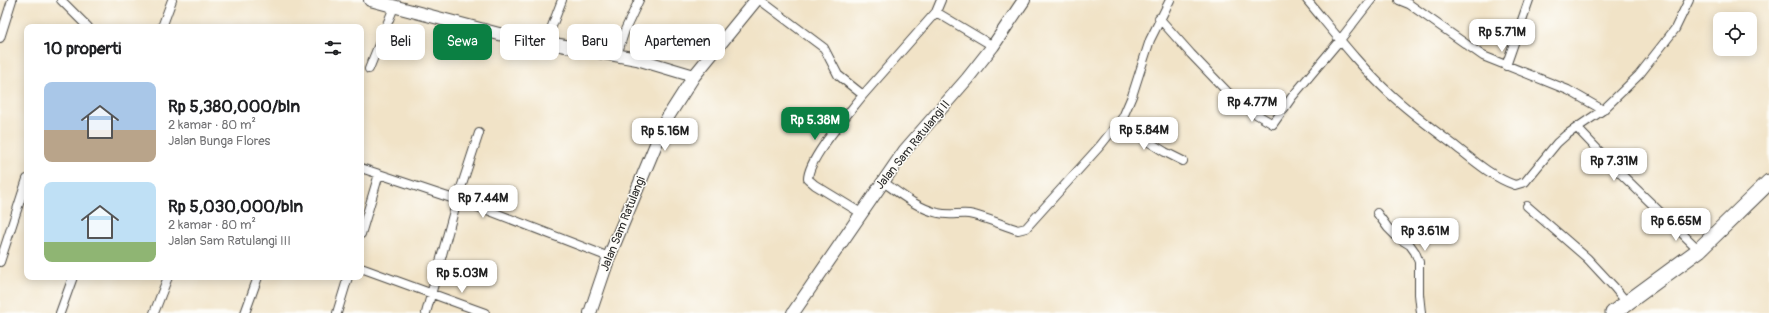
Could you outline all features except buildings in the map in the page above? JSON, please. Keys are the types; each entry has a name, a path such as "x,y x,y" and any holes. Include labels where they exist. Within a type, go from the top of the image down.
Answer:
{"highway":[{"path":"1613,313 1628,304 1699,250 1769,182"}],"street":[{"path":"0,38 12,0"},
{"path":"61,0 85,24"},
{"path":"163,24 172,0"},
{"path":"370,0 500,34"},
{"path":"553,24 562,0"},
{"path":"622,39 639,0"},
{"name":"Jalan Sam Ratulangi","path":"590,313 609,256 666,120 694,76 756,0"},
{"path":"760,0 824,48 838,75 863,95"},
{"path":"861,213 808,179 811,168 825,143 848,113 936,12 941,0"},
{"name":"Jalan Sam Ratulangi II","path":"793,313 882,181 905,150 967,79 993,46 1024,0"},
{"path":"882,181 926,209 938,213 948,216 968,214 1018,230 1026,228 1123,117 1132,96 1150,40 1159,18 1170,0"},
{"path":"1307,0 1340,40 1388,92 1418,118 1491,173 1515,185 1522,185 1557,143 1603,110 1639,75 1675,29 1689,0"},
{"path":"1159,18 1191,54 1240,104 1271,124 1275,122 1292,97 1340,40 1371,0"},
{"path":"1399,0 1410,2 1483,56 1568,90 1603,110"},
{"path":"1506,66 1529,0"},
{"path":"369,68 394,7"},
{"path":"936,12 993,46"},
{"path":"77,24 78,18"},
{"path":"622,56 658,64 694,76"},
{"path":"1123,117 1136,134 1183,161"},
{"path":"1577,128 1620,173 1699,250"},
{"path":"426,313 457,200 479,133"},
{"path":"364,169 490,211 609,256"},
{"path":"364,224 379,174"},
{"path":"0,262 24,188"},
{"path":"1527,206 1587,258 1628,304"},
{"path":"1377,214 1397,237 1410,245 1415,252 1419,262 1418,294 1421,313"},
{"path":"364,269 485,313"},
{"path":"60,313 72,280"},
{"path":"154,313 167,280"},
{"path":"245,313 257,280"},
{"path":"337,313 347,280"}]}
